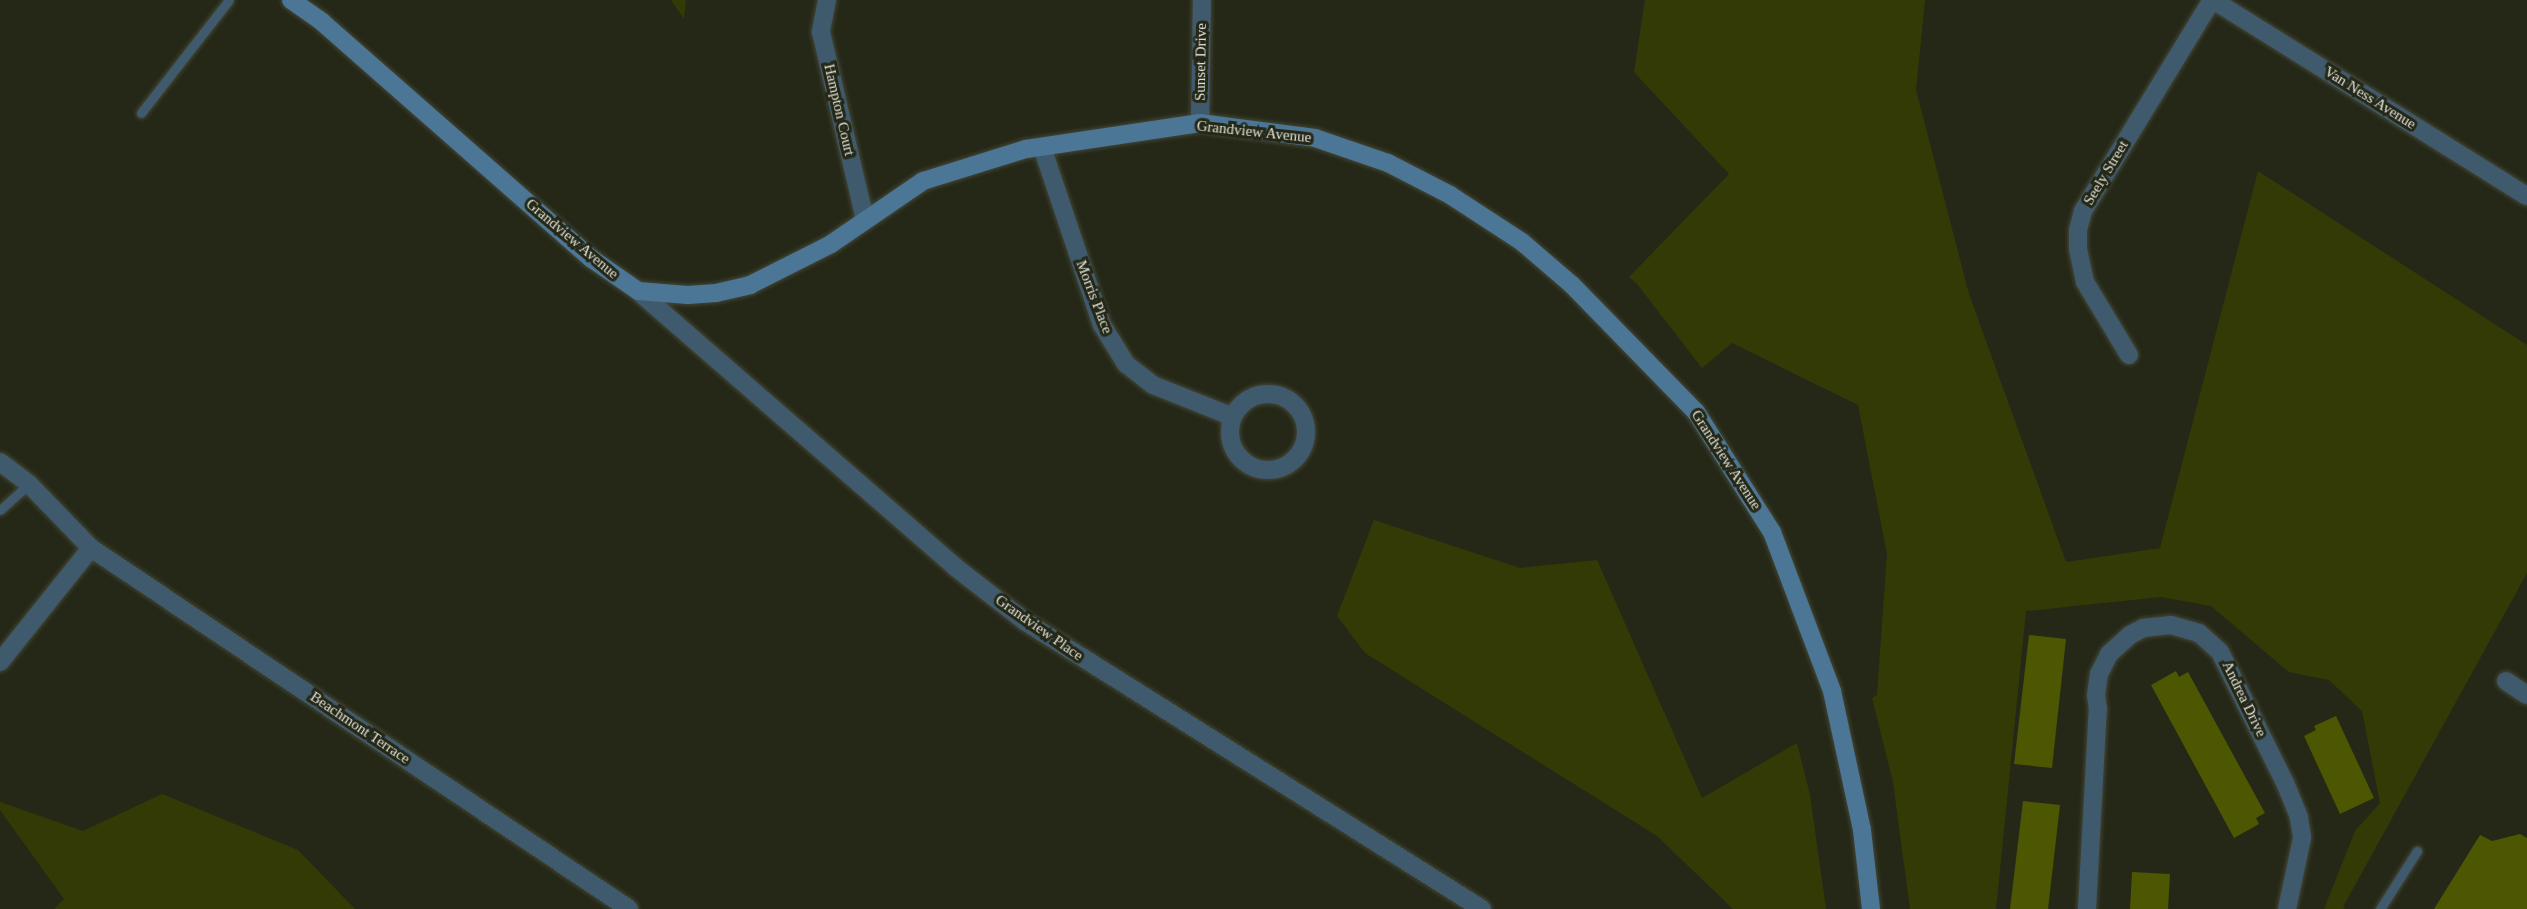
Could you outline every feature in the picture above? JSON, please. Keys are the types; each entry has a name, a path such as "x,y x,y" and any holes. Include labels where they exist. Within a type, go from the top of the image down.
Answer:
{"main road":[{"name":"Grandview Avenue","path":"291,0 331,29 592,259 638,291 688,295 716,293 750,285 831,244 923,181 1026,149 1200,123 1315,138 1388,163 1450,195 1522,242 1572,285 1696,411 1772,532 1832,691 1862,830 1871,909"}],"street":[{"name":"Hampton Court","path":"827,0 821,32 865,220"},
{"name":"Sunset Drive","path":"1200,123 1202,0"},
{"name":"Van Ness Avenue","path":"2212,0 2527,196"},
{"name":"Seely Street","path":"2129,355 2085,282 2078,249 2078,230 2083,211 2212,0"},
{"name":"Morris Place","path":"1042,147 1102,325 1126,364 1153,385 1233,417"},
{"name":"Grandview Place","path":"638,291 955,567 1026,622 1482,909"},
{"path":"1272,393 1284,396 1302,412 1306,423 1307,435 1302,450 1285,467 1273,470 1261,470 1246,463 1232,444 1230,432 1233,417 1249,398 1272,393"},
{"name":"Beachmont Terrace","path":"0,462 29,484 92,548 629,909"},
{"path":"0,662 92,548"},
{"name":"Andrea Drive","path":"2087,909 2099,674 2109,654 2130,635 2143,628 2171,625 2199,633 2220,652 2286,785 2299,818 2302,838 2287,909"},
{"path":"2506,681 2527,695"}],"lane":[{"path":"141,113 229,0"},
{"path":"0,510 29,484"},
{"path":"2380,909 2417,851"}],"green space":[{"path":"671,0 686,0 684,19"},
{"path":"1645,0 1925,0 1916,90 1969,294 2066,562 2160,548 2258,171 2527,345 2527,573 2343,907 2345,909 2324,909 2355,831 2380,803 2362,711 2329,680 2289,672 2211,606 2161,597 2026,611 1996,909 1910,909 1893,782 1872,698 1877,695 1887,554 1858,405 1732,343 1702,368 1637,284 1629,277 1729,174 1634,72"},
{"path":"1374,520 1520,568 1597,560 1702,798 1797,743 1810,795 1826,909 1733,909 1657,836 1365,653 1337,616"},
{"path":"162,794 298,850 355,909 54,909 64,899 0,810 0,802 83,831"}],"building":[{"path":"2029,635 2066,639 2052,768 2014,764"},
{"path":"2176,671 2179,677 2188,672 2265,813 2256,818 2259,824 2234,838 2151,685"},
{"path":"2336,716 2374,798 2340,814 2304,736 2316,730 2314,726"},
{"path":"2023,801 2060,805 2048,909 2010,909"},
{"path":"2520,834 2527,838 2527,909 2434,909 2480,835 2492,841"},
{"path":"2132,872 2170,874 2168,909 2130,909"}]}
